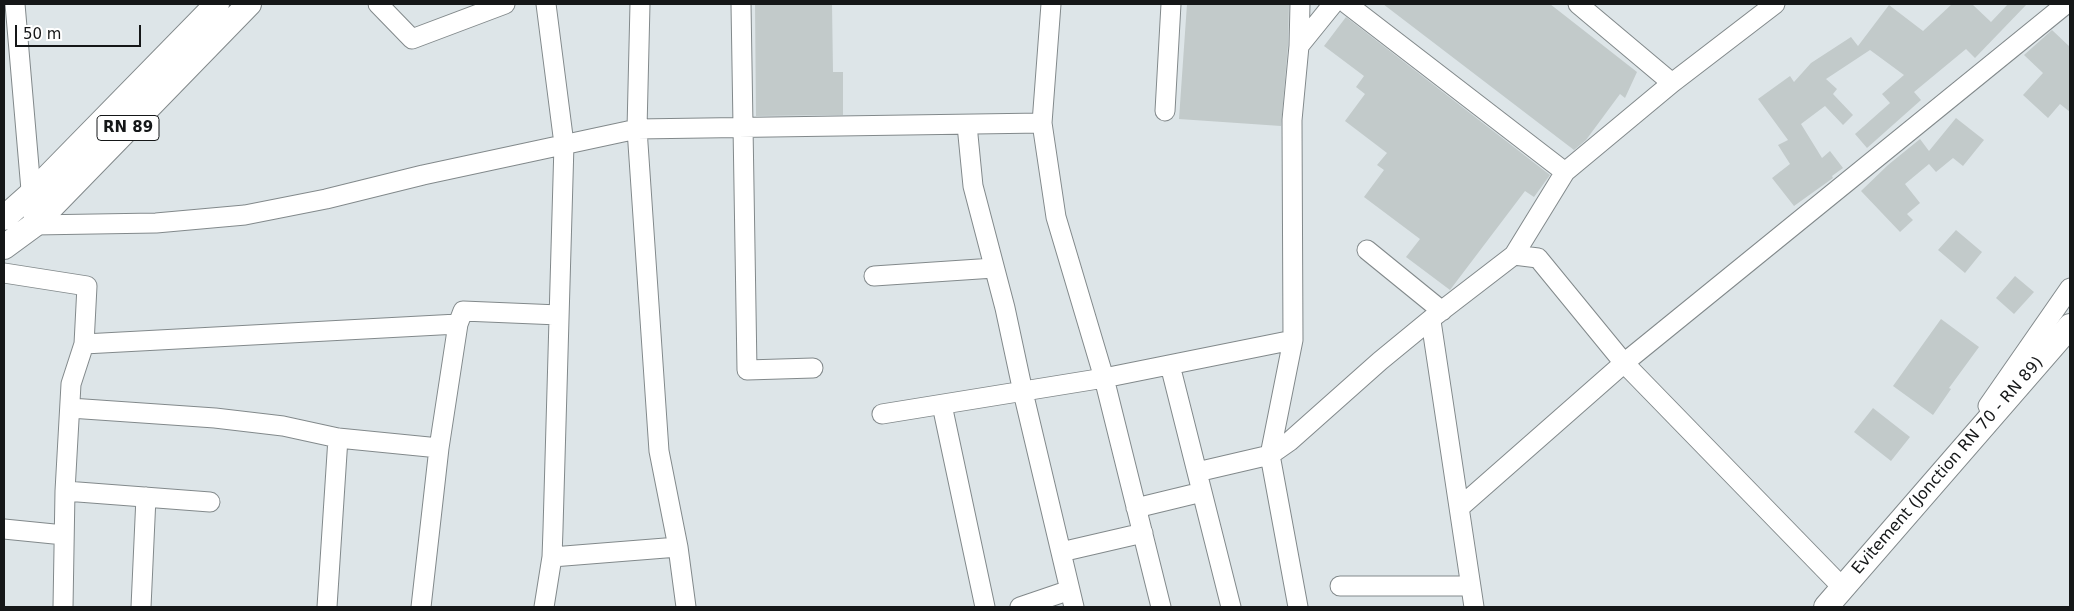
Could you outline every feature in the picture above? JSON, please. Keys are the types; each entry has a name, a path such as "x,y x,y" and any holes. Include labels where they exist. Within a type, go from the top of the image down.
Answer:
{"main road":[{"name":"RN 89","path":"4,218 31,194 217,4"},
{"name":"RN 89","path":"4,247 34,224 249,4"},
{"name":"Evitement (Jonction RN 70 - RN 89)","path":"1826,607 2070,326"}],"street":[{"path":"15,4 11,34 34,224 156,224 245,214 326,200 424,175 637,128 1042,123"},
{"path":"378,4 412,39 505,4"},
{"path":"544,607 552,557 564,144 546,4"},
{"path":"640,4 637,128 659,450 678,547 686,607"},
{"path":"741,4 747,370 813,368"},
{"path":"1051,4 1042,123 1056,217 1104,378 1161,607"},
{"path":"1165,111 1171,4"},
{"path":"1298,607 1270,455 1293,340 1292,120 1299,46 1300,4"},
{"path":"1299,46 1333,4"},
{"path":"1347,4 1565,172"},
{"path":"1578,4 1672,83"},
{"path":"1197,472 1270,455 1290,441 1380,362 1514,255 1565,172 1672,83 1775,4"},
{"path":"1459,508 1624,363 2060,10"},
{"path":"967,125 973,186 1006,308 1023,392 1072,598 1020,607"},
{"path":"1367,250 1437,316 1459,508 1474,607"},
{"path":"1514,255 1538,258 1624,363 1842,588"},
{"path":"874,276 994,268"},
{"path":"4,273 86,286 84,344 71,384 65,491 63,607"},
{"path":"1939,477 2070,288"},
{"path":"421,607 439,448 458,324 463,311 559,314"},
{"path":"84,344 458,324"},
{"path":"882,414 1104,378 1293,340"},
{"path":"1170,365 1230,607"},
{"path":"942,405 985,607"},
{"path":"70,408 215,418 282,426 338,438 439,448"},
{"path":"327,607 338,438"},
{"path":"65,491 210,502"},
{"path":"1136,508 1202,492"},
{"path":"141,607 146,497"},
{"path":"4,529 64,535"},
{"path":"1061,552 1143,533"},
{"path":"552,557 678,547"},
{"path":"1340,586 1471,586"}],"building":[{"path":"755,4 832,4 833,72 843,72 843,115 756,116"},
{"path":"1187,4 1289,4 1288,45 1281,126 1179,119"},
{"path":"1383,4 1550,4 1637,72 1625,98 1620,94 1586,140 1574,150"},
{"path":"1952,4 1972,4 1991,22 2008,4 2027,4 1975,58 1966,49 1914,92 1921,100 1867,148 1855,134 1890,103 1882,94 1904,75 1870,50 1826,79 1837,89 1833,94 1853,115 1843,125 1825,106 1801,124 1822,158 1830,151 1843,168 1832,176 1833,178 1794,206 1772,178 1790,164 1778,145 1788,140 1758,99 1790,76 1794,82 1811,63 1851,37 1858,46 1889,5 1923,31"},
{"path":"1346,17 1550,175 1534,197 1525,191 1450,290 1406,257 1420,239 1364,197 1384,170 1377,165 1387,153 1345,121 1365,94 1356,87 1364,76 1324,46"},
{"path":"2052,30 2070,47 2070,112 2060,104 2048,118 2023,95 2043,73 2024,55"},
{"path":"1956,118 1984,140 1963,166 1953,158 1936,172 1929,164 1905,184 1920,203 1907,214 1913,220 1900,232 1861,191 1888,165 1920,139 1929,151"},
{"path":"1956,230 1982,252 1965,273 1938,250"},
{"path":"2015,276 2034,292 2014,314 1996,298"},
{"path":"1941,319 1979,347 1949,388 1951,389 1933,415 1893,386"},
{"path":"1873,408 1910,437 1891,461 1854,432"}]}
